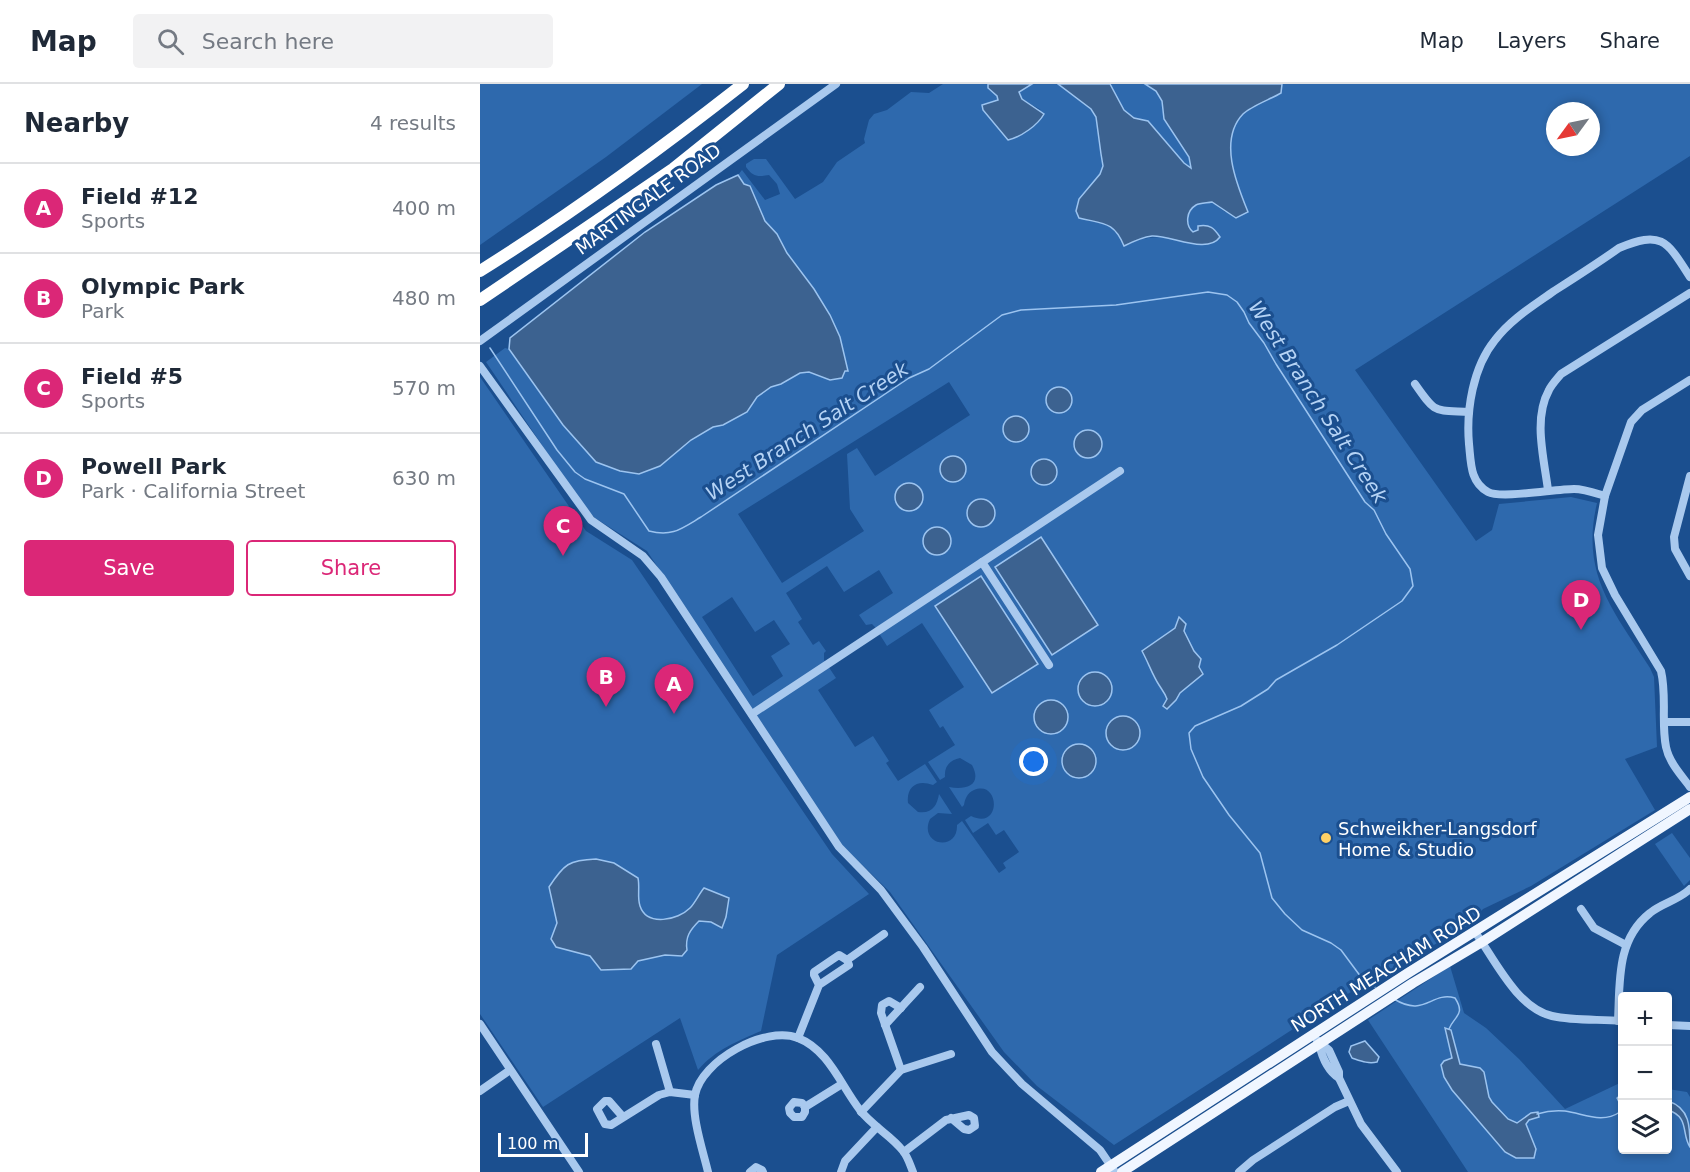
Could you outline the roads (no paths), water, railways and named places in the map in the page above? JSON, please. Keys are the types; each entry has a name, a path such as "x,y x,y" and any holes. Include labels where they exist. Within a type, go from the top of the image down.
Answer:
{"highway":[{"path":"480,271 543,231 661,147 743,84"},
{"path":"480,300 672,169 779,84"}],"main road":[{"name":"NORTH MEACHAM ROAD","path":"1376,1001 1401,991 1690,797"},
{"name":"NORTH MEACHAM ROAD","path":"1122,1172 1321,1046 1376,1001 1391,984 1479,937 1690,809"},
{"name":"NORTH MEACHAM ROAD","path":"1101,1172 1113,1169 1321,1046"}],"street":[{"name":"MARTINGALE ROAD","path":"480,341 836,84"},
{"path":"1605,496 1578,489 1548,490 1504,496 1491,494 1481,487 1473,477 1468,434 1469,412 1480,365 1493,342 1508,324 1619,248 1648,238 1661,242 1671,248 1690,276"},
{"path":"1548,490 1542,439 1542,409 1549,390 1561,374 1690,293"},
{"path":"480,366 591,520 643,556 661,577 839,847 881,890 923,947 992,1052 1023,1084 1100,1150 1113,1169"},
{"path":"1690,380 1642,410 1631,422 1605,496 1599,535 1602,568 1615,595 1661,671 1664,682 1666,747 1670,759 1690,787"},
{"path":"1415,384 1433,408 1440,411 1469,412"},
{"path":"752,714 1120,471"},
{"path":"1690,476 1681,503 1674,537 1675,549 1690,576"},
{"path":"982,562 1049,665"},
{"path":"1665,722 1690,722"},
{"path":"1620,992 1620,963 1626,945 1643,920 1651,913 1690,889"},
{"path":"1581,909 1594,928 1626,945"},
{"path":"847,960 884,934"},
{"path":"1479,937 1523,1001 1534,1010 1566,1018 1618,1021"},
{"path":"798,1038 819,985 849,965 847,960 839,955 814,972 819,985"},
{"path":"885,1025 921,987"},
{"path":"901,1008 889,1001 882,1005 881,1013 901,1070"},
{"path":"480,1024 579,1172"},
{"path":"1672,1025 1690,1026"},
{"path":"707,1172 695,1112 695,1095 709,1068 751,1041 763,1037 798,1038 824,1057 861,1112 904,1152 913,1172"},
{"path":"656,1044 670,1092"},
{"path":"1321,1046 1361,1124 1389,1168 1397,1172"},
{"path":"861,1112 901,1070 951,1054"},
{"path":"480,1091 510,1070"},
{"path":"805,1107 842,1084"},
{"path":"622,1117 659,1095 670,1092 695,1095"},
{"path":"1239,1172 1253,1160 1335,1107 1349,1101"},
{"path":"904,1152 940,1123 951,1118"},
{"path":"841,1172 845,1161 877,1127"},
{"path":"750,1172 756,1167 763,1172"}],"waterway":[{"name":"West Branch Salt Creek","path":"490,348 557,450 575,472 585,479 624,494 649,531 664,533 682,528 701,517 909,378 929,369 1002,315 1021,310 1116,305 1208,292 1227,295 1237,302 1365,502 1374,510 1386,534 1410,569 1413,586 1402,601 1337,645 1276,680 1268,689 1241,706 1195,726 1189,733 1191,749 1203,777 1229,815 1260,853 1272,898 1302,930 1341,950 1361,977 1375,987"},
{"name":"West Branch Salt Creek","path":"1394,999 1413,1006 1440,998 1455,998 1459,1012 1449,1029"},
{"name":"West Branch Salt Creek","path":"1537,1114 1561,1111 1600,1118 1613,1116 1620,1112 1618,1100"}],"place":[{"name":"Field #5","path":"563,556"},
{"name":"Powell Park","path":"1581,630"},
{"name":"Olympic Park","path":"606,707"},
{"name":"Field #12","path":"674,714"},
{"name":"Schweikher-Langsdorf Home & Studio","path":"1326,838"}]}
